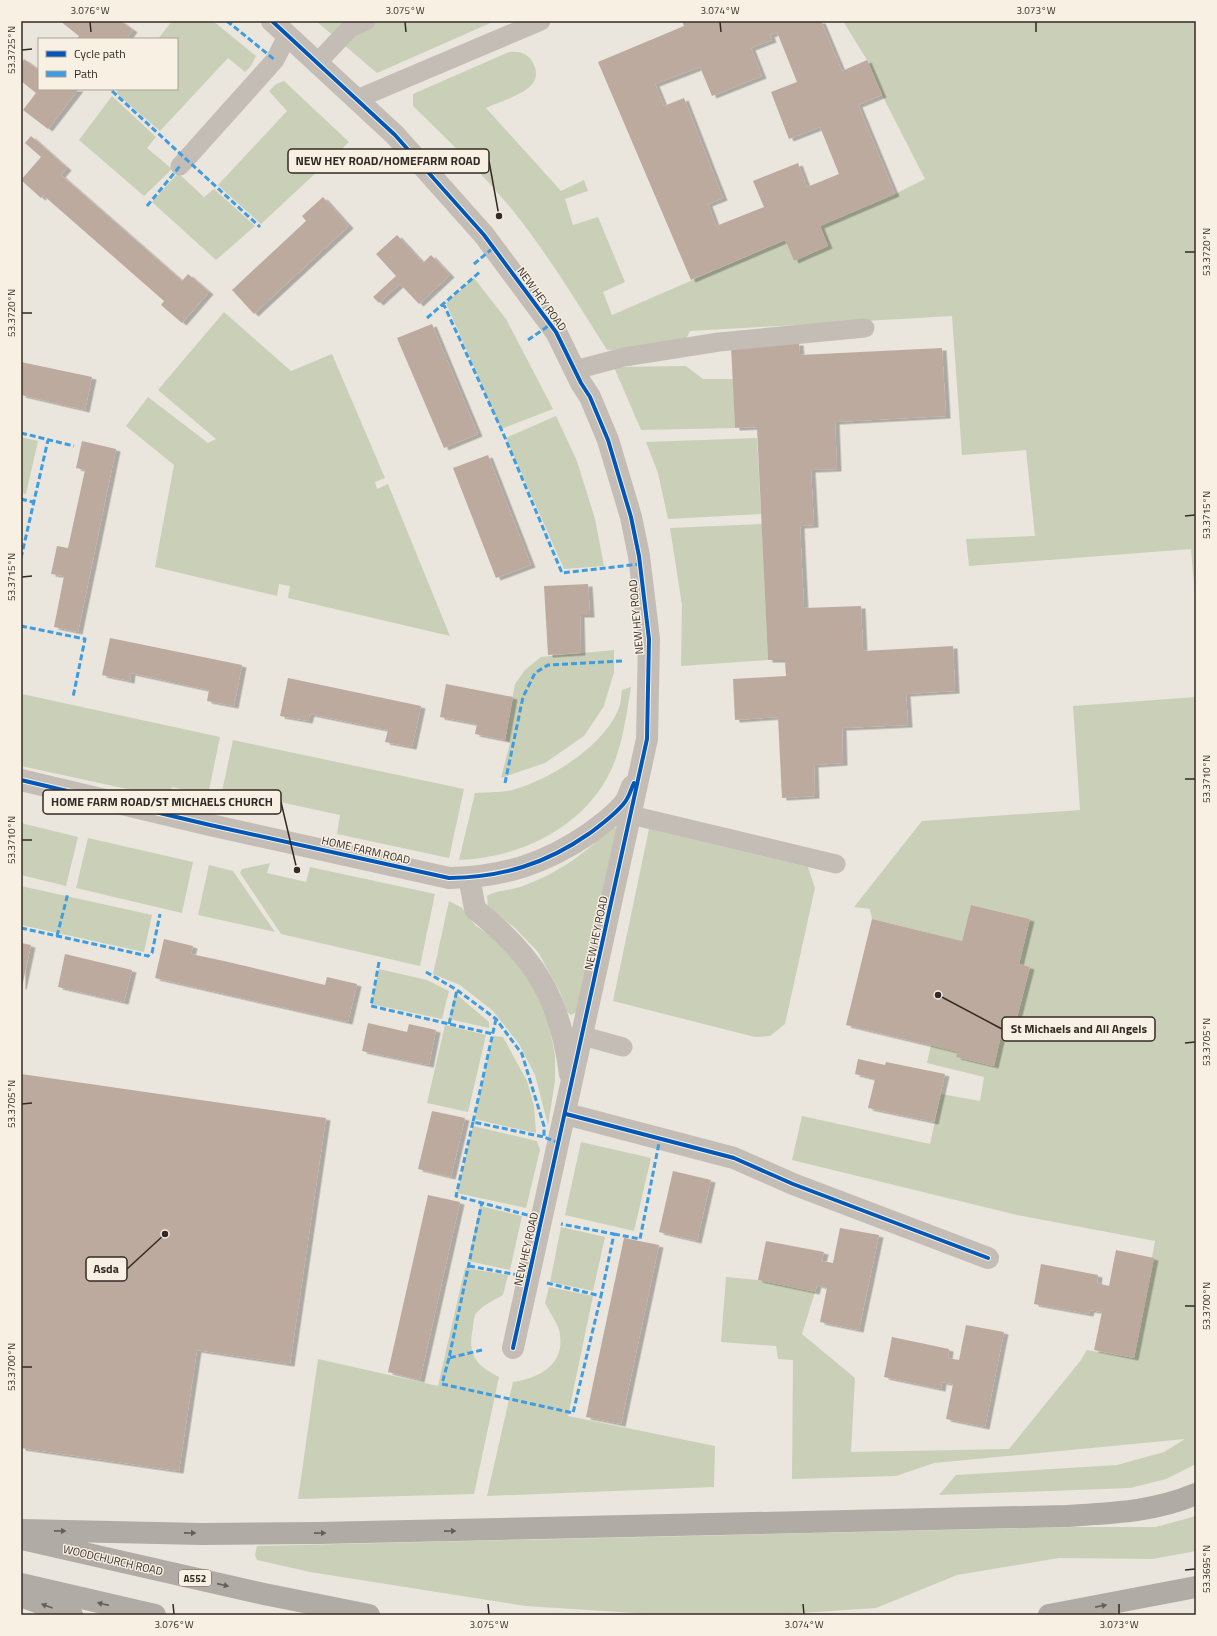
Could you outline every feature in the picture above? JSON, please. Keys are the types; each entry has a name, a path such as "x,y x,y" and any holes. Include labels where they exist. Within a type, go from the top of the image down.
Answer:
{"main road":[{"path":"21,1530 202,1534 326,1533 1066,1516 1137,1511 1174,1503 1196,1494"},
{"name":"WOODCHURCH ROAD","path":"21,1539 264,1594 369,1615"},
{"path":"21,1584 155,1615"},
{"path":"1049,1615 1196,1587"},
{"path":"21,1596 72,1615"}],"street":[{"name":"NEW HEY ROAD","path":"280,28 395,135 484,235 556,332 590,397 608,440 631,517 639,556 650,639 648,739 513,1348"},
{"name":"HOME FARM ROAD","path":"21,780 210,825 449,878 469,877 500,873 534,864 567,849 602,825 626,802 648,739"},
{"path":"469,877 476,909 496,926 524,954 544,984 559,1020 567,1050 572,1087"},
{"path":"566,1114 734,1158 793,1184 988,1258"}],"lane":[{"path":"318,62 350,28 366,21"},
{"path":"357,99 541,21"},
{"path":"180,166 275,60 280,28"},
{"path":"575,370 624,357 719,342 865,328"},
{"path":"631,815 836,864"},
{"path":"583,1036 623,1047"}],"green space":[{"path":"172,21 213,21 256,56 251,66 245,72 228,58 160,131 116,93 118,90 178,90 178,38 159,38"},
{"path":"316,21 495,21 377,73"},
{"path":"843,21 1196,21 1196,609 1191,549 969,566 966,539 1035,536 1026,450 962,455 952,316 690,331 681,349 607,350 548,259 510,207 475,168 413,106 413,94 509,52 519,52 529,57 533,63 536,73 534,81 529,87 522,93 486,108 561,191 584,180 588,191 565,199 573,225 598,217 625,282 603,292 612,315 785,240 794,261 828,246 820,226 895,194 925,179 882,95 867,60"},
{"path":"284,81 349,142 261,224 218,185 287,111 269,91 276,84"},
{"path":"112,96 156,137 147,148 172,169 144,196 79,140"},
{"path":"178,173 204,197 214,189 255,226 216,260 152,202"},
{"path":"474,278 506,319 553,409 501,429 446,303"},
{"path":"224,312 291,371 332,354 385,478 375,482 377,489 388,484 450,636 288,598 290,586 279,584 277,596 155,567 174,465 126,426 148,397 208,443 216,439 158,390"},
{"path":"686,366 703,379 733,379 735,428 641,430 614,367"},
{"path":"556,416 577,461 595,519 604,566 564,569 506,438"},
{"path":"21,437 38,441 26,494 21,493"},
{"path":"757,438 761,514 668,519 658,473 646,442"},
{"path":"762,524 768,660 681,666 682,605 670,528"},
{"path":"614,650 614,672 604,706 584,736 545,763 501,778 510,743 505,740 515,684 525,670 541,657"},
{"path":"631,687 623,732 616,758 605,781 591,801 573,818 553,833 531,844 508,852 483,858 459,860 475,793 507,791 527,785 559,770 574,760 589,748 612,722 621,702 622,690"},
{"path":"22,694 220,737 208,795 172,787 169,798 21,766"},
{"path":"1196,697 1196,1464 1166,1479 1130,1488 939,1495 956,1475 1117,1465 1164,1452 1185,1439 934,1463 896,1476 792,1479 793,1360 778,1359 776,1346 721,1342 726,1277 758,1280 815,1292 802,1334 855,1378 851,1452 1009,1449 1081,1360 1087,1350 1134,1358 1155,1241 1017,1215 792,1160 802,1116 930,1144 941,1094 980,1101 984,1077 927,1063 931,1045 958,1052 957,1057 993,1066 1004,1023 1015,1025 1030,967 1019,964 1030,919 971,905 962,941 872,919 870,909 854,907 922,821 1080,810 1073,706"},
{"path":"233,740 464,789 449,858 337,834 340,815 261,798 259,804 221,796"},
{"path":"21,823 78,837 66,886 21,875"},
{"path":"613,827 619,829 577,1012 571,1015 567,1012 560,992 538,952 514,927 488,907 487,896 496,892 518,888 549,875 582,854"},
{"path":"649,829 808,867 815,888 785,1024 770,1036 755,1037 613,1001"},
{"path":"88,838 193,862 182,913 76,888"},
{"path":"270,863 267,873 306,882 310,867 435,894 420,966 281,934 240,873 242,869"},
{"path":"209,865 233,871 275,932 198,915"},
{"path":"21,886 152,915 144,952 21,925"},
{"path":"449,901 462,908 475,925 498,941 530,980 548,1020 555,1055 555,1081 548,1125 535,1075 519,1044 493,1011 460,985 433,974"},
{"path":"379,969 427,980 449,991 442,1019 371,1004"},
{"path":"455,993 489,1022 489,1028 449,1019"},
{"path":"445,1025 486,1035 468,1112 427,1103"},
{"path":"493,1036 503,1037 527,1081 534,1106 536,1133 474,1119"},
{"path":"473,1126 537,1141 540,1150 526,1208 457,1193"},
{"path":"581,1142 651,1158 634,1231 565,1215"},
{"path":"480,1206 522,1216 510,1270 468,1261"},
{"path":"561,1227 605,1237 593,1291 550,1282"},
{"path":"465,1268 508,1275 503,1295 481,1309 475,1315 471,1337 471,1345 475,1358 484,1368 499,1377 474,1494 298,1499 318,1359 438,1386"},
{"path":"549,1287 593,1296 568,1416 715,1446 714,1487 487,1496 513,1382 533,1377 550,1367 559,1351 559,1330 545,1303"},
{"path":"1196,1516 1196,1551 1153,1559 1059,1558 957,1575 876,1608 771,1615 666,1615 526,1606 310,1572 257,1560 255,1555 257,1546 1075,1527 1156,1527"}],"building":[{"path":"60,21 121,21 133,30 127,38 78,38 79,36"},
{"path":"682,21 821,21 842,71 867,60 882,95 858,105 895,194 820,226 828,246 794,261 785,240 691,280 598,62 684,26","holes":["777,32 797,82 771,92 789,139 820,127 839,174 807,187 798,163 753,181 764,207 716,226 708,204 723,198 684,98 664,106 655,84 700,67 712,96 762,76 751,48 772,40 770,35"]},
{"path":"24,59 38,69 38,90 78,90 48,129 23,110 36,93 21,81 21,64"},
{"path":"31,136 67,168 61,175 182,281 188,274 209,292 182,323 161,305 164,301 43,195 41,198 21,180 41,157 25,143"},
{"path":"323,197 349,226 254,314 232,290 306,221 302,216"},
{"path":"397,235 423,263 431,255 450,275 419,304 400,284 379,303 373,297 396,276 376,254"},
{"path":"432,324 478,434 444,448 397,338"},
{"path":"799,343 800,355 942,348 946,416 835,422 837,469 811,470 814,525 800,526 804,608 861,606 863,651 953,646 955,691 906,694 908,725 842,728 843,763 814,765 815,796 782,798 778,717 735,720 733,679 786,676 785,660 768,660 757,427 735,428 731,346"},
{"path":"21,362 92,377 85,410 21,395"},
{"path":"82,441 116,449 78,632 54,627 64,576 51,574 57,546 68,548 85,470 76,468"},
{"path":"488,455 531,565 496,578 453,468"},
{"path":"588,584 590,615 580,615 581,653 548,655 544,586"},
{"path":"110,638 242,665 234,706 207,701 209,690 131,673 130,681 102,675"},
{"path":"288,678 421,706 412,747 385,742 388,730 310,714 308,721 280,716"},
{"path":"446,684 513,697 505,740 475,734 477,724 440,717"},
{"path":"971,905 1030,919 1019,964 1030,967 1015,1025 1004,1023 994,1066 956,1057 958,1052 846,1025 872,919 962,941"},
{"path":"164,939 193,946 191,954 325,985 327,977 357,984 348,1022 155,978"},
{"path":"21,943 31,945 22,987 21,987"},
{"path":"65,954 132,970 124,1002 58,987"},
{"path":"368,1023 407,1032 409,1024 436,1030 429,1065 362,1051"},
{"path":"858,1059 885,1065 886,1062 945,1074 934,1122 868,1108 875,1079 855,1074"},
{"path":"21,1074 326,1118 290,1364 197,1350 179,1471 21,1448"},
{"path":"432,1111 465,1118 451,1177 418,1169"},
{"path":"673,1171 711,1180 697,1241 659,1232"},
{"path":"428,1195 460,1202 420,1380 388,1372"},
{"path":"840,1228 879,1235 859,1330 820,1322 827,1288 817,1285 815,1292 758,1280 766,1241 824,1252 822,1261 833,1263"},
{"path":"624,1238 659,1245 621,1424 586,1417"},
{"path":"1116,1250 1154,1258 1134,1358 1094,1350 1102,1312 1090,1310 1089,1314 1034,1304 1041,1264 1098,1275 1097,1283 1109,1286"},
{"path":"966,1325 1004,1332 985,1427 946,1419 953,1384 942,1382 941,1389 884,1377 892,1337 949,1349 948,1358 959,1360"}],"marked path":[{"path":"227,21 275,60"},
{"path":"112,91 260,227"},
{"path":"147,206 180,166"},
{"path":"474,264 493,248"},
{"path":"427,318 481,271"},
{"path":"443,303 503,433 562,573 640,564"},
{"path":"528,340 551,324"},
{"path":"21,433 74,446"},
{"path":"21,558 48,440"},
{"path":"21,499 33,502"},
{"path":"21,626 85,639 73,697"},
{"path":"505,783 523,697 535,673 548,665 622,661"},
{"path":"57,936 68,893"},
{"path":"21,928 148,956 152,953 160,914"},
{"path":"379,962 371,1006 493,1034"},
{"path":"426,972 457,990 496,1019 522,1054 544,1126 544,1137 559,1143"},
{"path":"449,1024 457,990"},
{"path":"496,1019 473,1122 544,1137"},
{"path":"473,1122 456,1196 531,1216"},
{"path":"614,1234 640,1239 660,1138"},
{"path":"482,1202 449,1358 482,1350"},
{"path":"547,1283 601,1296 614,1234 561,1224"},
{"path":"469,1266 529,1277"},
{"path":"449,1358 442,1384 573,1413 601,1296"}],"cycle path":[{"path":"272,21 395,135 484,235 556,332 581,383 590,397 608,440 631,517 639,556 649,639 647,739 513,1348"},
{"path":"21,780 210,825 449,878 488,875 506,871 523,867 557,853 574,844 613,815 626,800 634,783"},
{"path":"566,1114 734,1158 793,1184 988,1258"}],"place":[{"name":"NEW HEY ROAD/HOMEFARM ROAD","path":"499,216"},
{"name":"HOME FARM ROAD/ST MICHAELS CHURCH","path":"297,870"},
{"name":"St Michaels and All Angels","path":"938,995"},
{"name":"Asda","path":"165,1234"}]}
